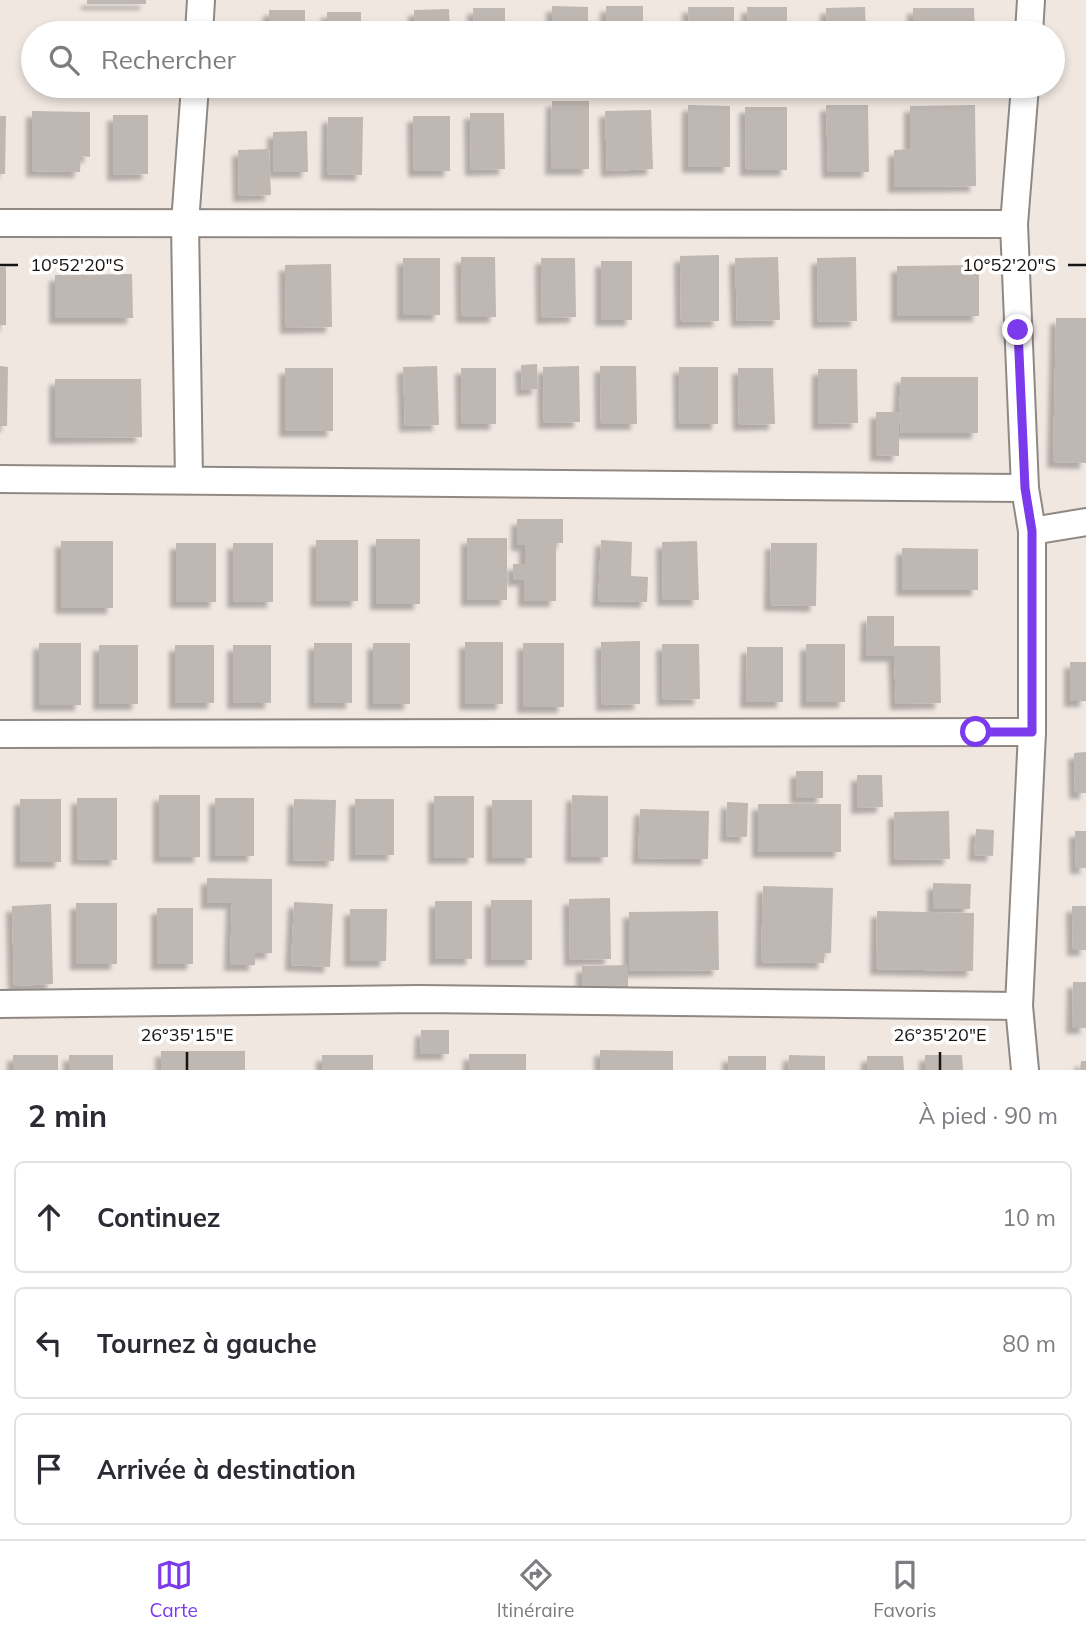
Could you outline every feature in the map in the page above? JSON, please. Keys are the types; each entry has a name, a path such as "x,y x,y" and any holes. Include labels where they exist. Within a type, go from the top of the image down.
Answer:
{"street":[{"path":"200,21 201,0"},
{"path":"1029,21 1031,0"},
{"path":"189,480 185,223 194,98"},
{"path":"1024,98 1014,224 1025,488 1032,531 1032,732 1019,1006 1025,1070"},
{"path":"0,223 1014,224"},
{"path":"0,479 1025,488"},
{"path":"1032,531 1086,522"},
{"path":"0,734 1032,732"},
{"path":"0,1004 419,999 1019,1006"}],"building":[{"path":"87,0 146,0 146,4 87,4"},
{"path":"552,6 588,7 588,21 552,21"},
{"path":"606,6 643,6 643,21 606,21"},
{"path":"688,7 734,7 734,21 689,21"},
{"path":"747,7 787,7 787,21 748,21"},
{"path":"865,7 866,21 827,21 826,8"},
{"path":"473,8 505,8 505,21 474,21"},
{"path":"913,8 974,8 975,21 913,21"},
{"path":"449,9 450,21 414,21 414,10"},
{"path":"269,10 305,10 305,21 269,21"},
{"path":"327,12 361,12 361,21 327,21"},
{"path":"552,101 589,101 589,169 551,169"},
{"path":"688,105 730,106 730,167 688,167"},
{"path":"826,105 868,105 869,172 828,172"},
{"path":"975,105 976,186 894,187 894,150 910,149 910,106"},
{"path":"745,107 787,107 787,170 746,170"},
{"path":"651,110 653,169 607,171 605,111"},
{"path":"32,111 90,112 90,157 81,156 80,172 32,171"},
{"path":"470,113 504,113 505,169 471,170"},
{"path":"113,115 148,115 148,174 113,175"},
{"path":"0,116 6,116 5,174 0,174"},
{"path":"413,116 450,116 450,171 414,171"},
{"path":"328,117 363,117 362,175 327,174"},
{"path":"307,131 308,172 273,172 273,132"},
{"path":"269,149 271,195 239,196 238,150"},
{"path":"719,255 719,321 681,322 680,256"},
{"path":"461,257 495,257 496,317 462,317"},
{"path":"778,257 780,320 737,321 735,258"},
{"path":"856,257 857,321 818,322 817,258"},
{"path":"403,258 440,258 440,315 403,315"},
{"path":"541,258 575,258 576,317 542,318"},
{"path":"601,261 632,261 632,320 601,320"},
{"path":"331,264 332,327 286,328 285,265"},
{"path":"979,265 979,316 897,316 897,266"},
{"path":"0,267 6,267 6,325 0,325"},
{"path":"132,274 133,318 55,318 55,275"},
{"path":"1056,318 1086,318 1086,463 1053,462"},
{"path":"537,364 538,389 522,390 521,365"},
{"path":"0,366 8,367 7,426 0,426"},
{"path":"437,366 439,425 405,426 403,367"},
{"path":"579,366 580,422 544,423 543,367"},
{"path":"600,366 636,366 637,424 601,424"},
{"path":"679,367 718,367 718,424 680,424"},
{"path":"285,368 333,368 333,431 285,431"},
{"path":"461,368 496,368 496,424 462,424"},
{"path":"738,368 773,368 775,424 739,425"},
{"path":"818,369 857,369 858,423 818,424"},
{"path":"901,377 978,377 978,433 901,433 899,415 899,456 876,455 876,412 899,412"},
{"path":"55,379 141,379 142,437 55,438"},
{"path":"517,519 563,519 563,543 556,543 556,601 524,601 524,580 513,580 513,564 525,564 525,545 517,545"},
{"path":"467,538 507,538 507,600 467,600"},
{"path":"376,539 420,539 420,604 376,604"},
{"path":"316,540 358,540 358,601 316,601"},
{"path":"601,540 632,542 631,576 648,577 647,602 598,601"},
{"path":"61,541 113,541 113,608 61,608"},
{"path":"697,541 699,600 663,600 662,542"},
{"path":"176,543 216,543 216,602 176,602"},
{"path":"233,543 273,543 273,602 233,602"},
{"path":"771,543 817,543 816,606 770,605"},
{"path":"902,548 978,549 978,590 902,590"},
{"path":"867,616 894,616 894,646 940,646 941,703 896,704 894,656 866,656"},
{"path":"640,641 640,704 602,705 601,642"},
{"path":"465,642 503,642 503,704 465,704"},
{"path":"39,643 81,643 81,705 39,705"},
{"path":"314,643 352,643 352,703 314,703"},
{"path":"373,643 410,643 410,704 373,704"},
{"path":"523,643 564,643 564,707 523,707"},
{"path":"662,644 699,644 700,699 663,700"},
{"path":"806,644 845,644 845,702 806,702"},
{"path":"99,645 138,645 138,704 99,704"},
{"path":"175,645 214,645 214,703 175,703"},
{"path":"233,645 271,645 271,703 233,703"},
{"path":"747,647 783,647 783,702 746,702"},
{"path":"1070,662 1086,662 1086,701 1070,701"},
{"path":"1086,752 1086,793 1075,793 1074,753"},
{"path":"796,771 823,771 823,798 796,798"},
{"path":"857,775 882,775 883,807 857,808"},
{"path":"159,795 200,795 200,857 159,857"},
{"path":"572,795 608,796 608,857 571,857"},
{"path":"434,796 474,796 474,858 434,858"},
{"path":"77,798 117,798 117,860 77,859"},
{"path":"215,798 254,798 254,856 215,856"},
{"path":"20,799 61,799 61,862 20,862"},
{"path":"294,799 336,800 334,861 293,860"},
{"path":"355,799 394,799 394,855 355,855"},
{"path":"492,800 532,800 532,858 492,858"},
{"path":"727,802 748,803 747,837 726,836"},
{"path":"758,804 841,804 841,852 758,852"},
{"path":"640,809 709,811 708,859 638,858"},
{"path":"949,811 950,859 895,860 894,812"},
{"path":"976,829 994,830 993,856 974,855"},
{"path":"1075,831 1086,831 1086,868 1076,868"},
{"path":"207,878 272,879 272,953 255,953 255,965 230,965 232,903 207,903"},
{"path":"933,883 971,884 970,909 933,909"},
{"path":"763,886 833,888 831,953 824,953 824,963 761,962"},
{"path":"610,898 611,959 570,960 569,899"},
{"path":"491,900 532,900 532,960 491,960"},
{"path":"435,901 472,901 472,959 435,959"},
{"path":"294,902 333,904 330,967 291,965"},
{"path":"76,903 117,903 117,964 76,964"},
{"path":"51,904 53,984 14,986 12,906"},
{"path":"1072,906 1086,906 1086,950 1073,950"},
{"path":"157,908 193,908 193,964 157,964"},
{"path":"350,909 387,909 386,961 350,961"},
{"path":"718,911 719,970 629,971 629,912"},
{"path":"877,911 974,913 973,971 876,969"},
{"path":"628,965 628,987 582,988 582,966"},
{"path":"1073,982 1086,982 1086,1028 1072,1028"},
{"path":"421,1030 449,1030 449,1054 420,1054"},
{"path":"600,1050 673,1051 673,1070 600,1070"},
{"path":"161,1051 245,1051 245,1070 161,1070"},
{"path":"469,1054 526,1054 526,1070 469,1070"},
{"path":"13,1055 58,1055 58,1070 13,1070"},
{"path":"69,1055 113,1055 113,1070 69,1070"},
{"path":"322,1055 373,1055 373,1070 322,1070"},
{"path":"789,1055 825,1056 825,1070 788,1070"},
{"path":"925,1055 962,1055 963,1070 925,1070"},
{"path":"728,1056 766,1056 766,1070 728,1070"},
{"path":"867,1056 903,1056 904,1070 867,1070"},
{"path":"1081,1061 1086,1061 1086,1070 1080,1070"}],"route":[{"path":"976,732 1032,732 1032,531 1025,488 1018,330"}]}
